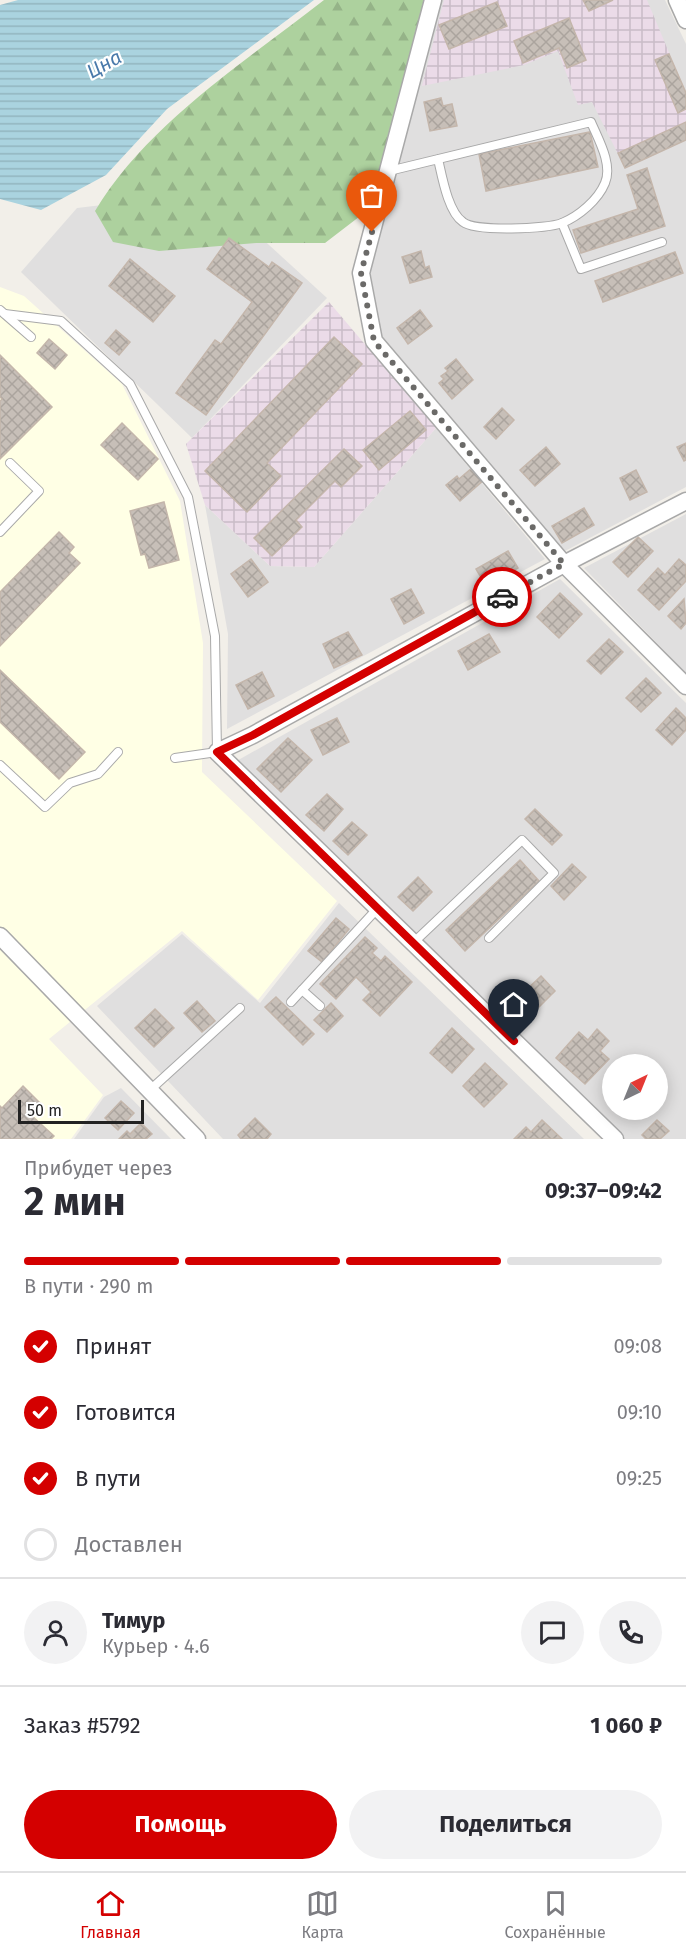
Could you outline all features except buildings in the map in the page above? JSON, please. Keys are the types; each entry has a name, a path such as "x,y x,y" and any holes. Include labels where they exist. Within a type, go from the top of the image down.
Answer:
{"street":[{"path":"433,0 361,273 374,341 564,564 686,686"},
{"path":"677,0 686,20"},
{"path":"615,1139 217,752 253,735 564,564 686,501"},
{"path":"0,936 197,1139"}],"lane":[{"path":"389,171 438,159 591,122 607,164 606,182 595,200 562,223 545,226 482,228 463,223 455,214 438,159"},
{"path":"562,223 580,269 662,242"},
{"path":"2,312 31,337"},
{"path":"2,312 61,321 130,384 188,497 215,636 217,752 176,758"},
{"path":"0,531 39,491 9,463"},
{"path":"0,765 45,807 70,783 98,774 118,752"},
{"path":"413,943 522,840 554,873 489,938"},
{"path":"291,1002 378,909"},
{"path":"302,990 320,1006"},
{"path":"150,1090 240,1008"}],"shaded area":[{"path":"438,0 665,0 686,44 686,487 565,551 382,336 370,270"},
{"path":"444,0 647,0 686,93 686,140 625,168 592,102 578,105 558,51 524,65 422,86"},
{"path":"211,192 327,298 192,438 21,272 77,208"},
{"path":"0,287 24,296 122,384 180,501 203,643 202,772 337,901 258,1000 182,931 49,1039 103,1095 71,1139 0,1139"},
{"path":"329,302 436,428 314,567 270,566 205,505 186,444"},
{"path":"436,428 545,559 227,729 228,634 205,505 270,566 314,567"},
{"path":"686,514 686,673 584,568"},
{"path":"560,579 686,703 686,1139 623,1139 603,1120 668,1120 668,1054 602,1054 602,1119 233,763"},
{"path":"339,903 584,1139 223,1139 97,1006 182,934 260,1003"},
{"path":"121,1088 171,1139 74,1139 104,1097"}],"green space":[{"path":"324,0 426,0 382,177 368,210 325,243 256,243 159,251 113,242 95,211 117,179 142,150 200,96"}],"water":[{"name":"Цна","path":"18,0 314,0 167,109 106,175 41,210 0,199 0,5"}],"way so far":[{"path":"372,232 361,273 374,341 564,564 502,597"}],"route":[{"path":"502,597 253,735 217,752 514,1041"}]}
